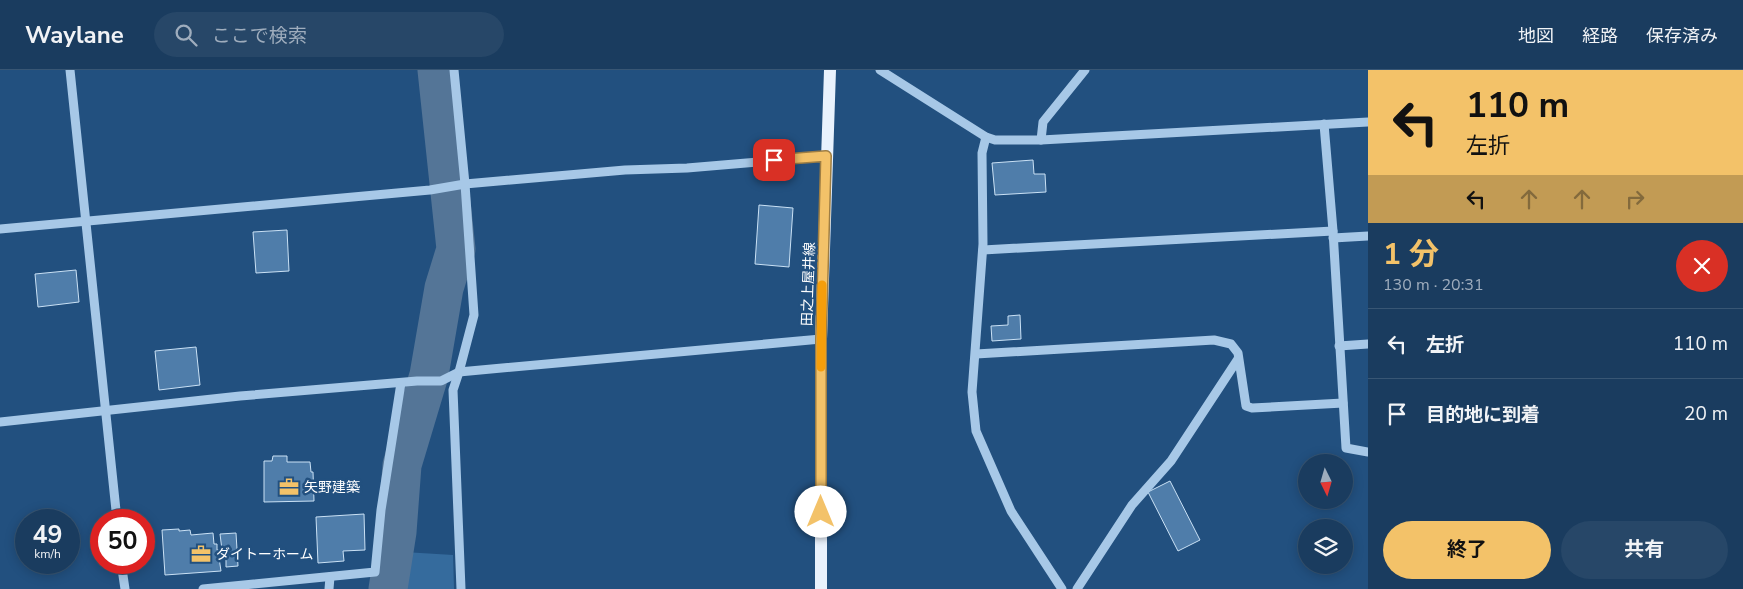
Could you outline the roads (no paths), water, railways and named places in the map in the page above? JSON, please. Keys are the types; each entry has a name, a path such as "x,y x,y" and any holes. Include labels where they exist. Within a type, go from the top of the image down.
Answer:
{"main road":[{"name":"田之上屋井線","path":"820,589 821,339 830,70"}],"street":[{"path":"70,70 116,509"},
{"path":"454,70 465,184 474,315 453,390 462,589"},
{"path":"880,70 995,140 1041,140 1368,122"},
{"path":"1041,140 1043,122 1086,70"},
{"path":"1324,124 1333,234 1346,448 1368,452"},
{"path":"986,136 982,153 983,250 972,392 976,431 1011,511 1062,589"},
{"path":"0,229 430,190 465,184 625,170 686,168 826,156"},
{"path":"983,250 1333,234 1368,236"},
{"path":"0,422 240,396 401,382 441,381 459,372 821,339"},
{"path":"976,354 1214,340 1231,344 1238,353 1246,406 1252,408 1343,403"},
{"path":"1339,346 1368,344"},
{"path":"1077,589 1132,505 1172,461 1238,359"},
{"path":"203,589 375,572 381,510 401,382"},
{"path":"123,574 124,589"},
{"path":"329,589 330,577"}],"waterway":[{"path":"388,589 397,532 402,465 429,375 444,288 456,249 437,70"}],"place":[{"name":"矢野建築","path":"289,487"},
{"name":"ダイトーホーム","path":"201,554"}]}
